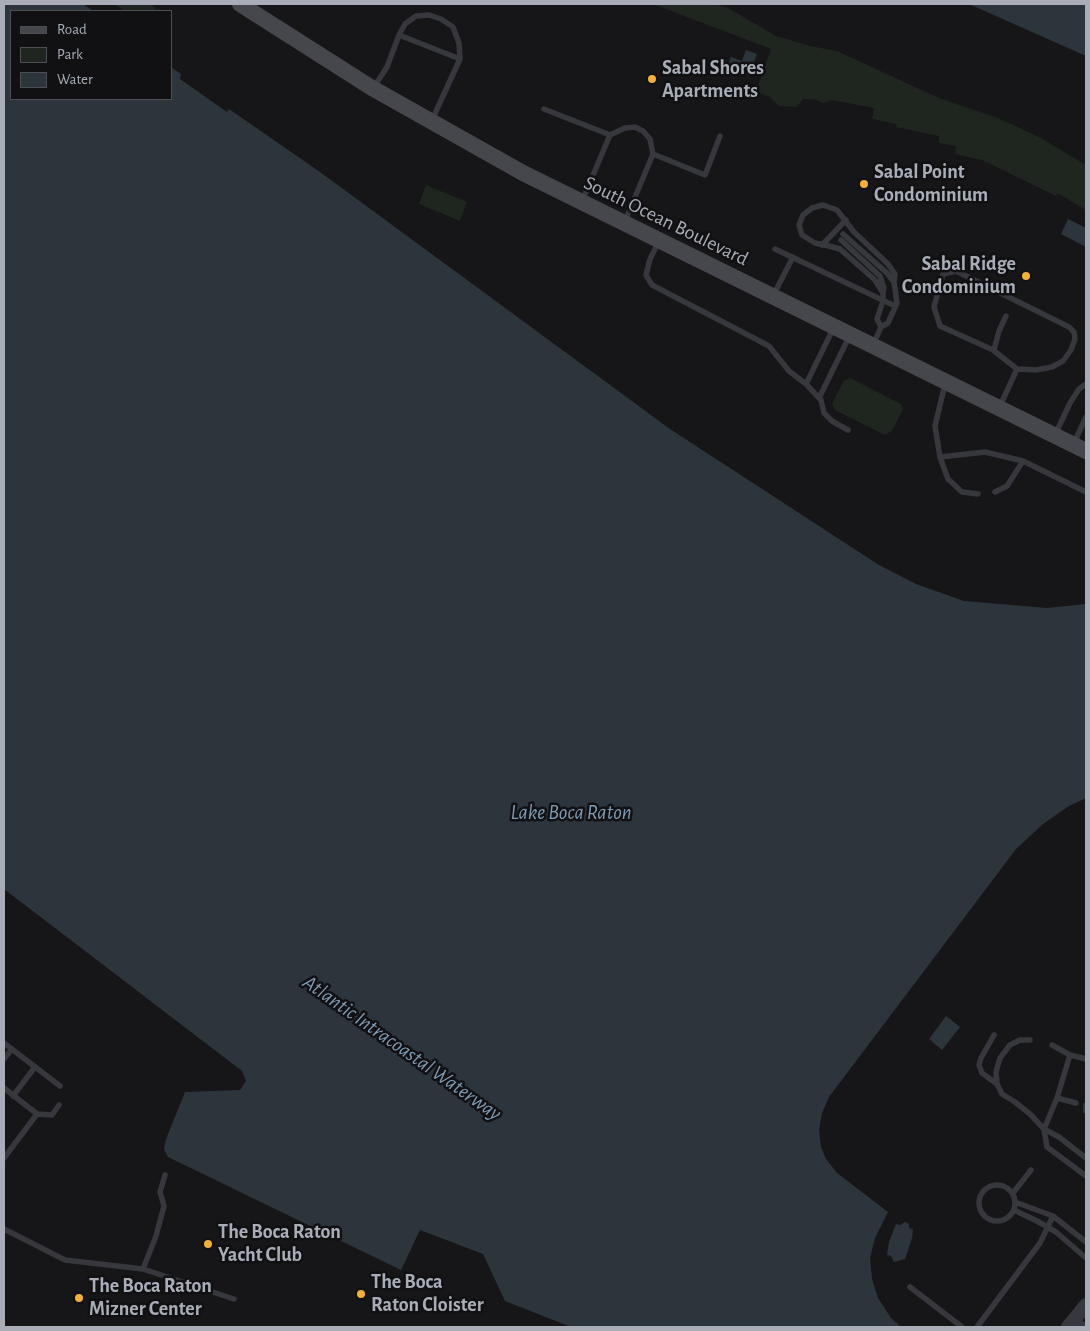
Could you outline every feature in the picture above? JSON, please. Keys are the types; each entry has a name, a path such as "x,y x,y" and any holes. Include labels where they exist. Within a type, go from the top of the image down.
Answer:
{"main road":[{"name":"South Ocean Boulevard","path":"240,4 372,88 523,173 1080,448"}],"street":[{"path":"1074,1325 1086,1305"}],"lane":[{"path":"372,88 387,67 405,24 416,16 429,15 441,19 453,27 459,42 460,59 431,122"},
{"path":"399,35 460,59"},
{"path":"544,109 610,135"},
{"path":"581,203 610,135 625,128 635,127 643,131 650,139 653,154 624,224"},
{"path":"653,154 705,175 720,136"},
{"path":"872,346 880,327 888,322 897,303 894,282 895,274 888,264 854,232 837,210 823,206 812,208 803,215 799,225 802,235 815,243 840,249 875,280 883,293"},
{"path":"822,244 846,220"},
{"path":"880,327 877,319 883,301 884,288 880,276 842,237 887,273 894,282"},
{"path":"659,241 650,259 646,275 652,285 768,346 789,371 806,384 821,400 824,413 832,421 848,430"},
{"path":"775,249 895,306"},
{"path":"772,297 793,257"},
{"path":"956,271 1069,326 1074,332 1075,339 1063,360 1052,367 1036,370 1017,369 994,350 940,326 934,307 943,274 956,271"},
{"path":"994,350 999,331 1006,316"},
{"path":"806,384 834,327"},
{"path":"819,398 850,335"},
{"path":"999,408 1017,369"},
{"path":"946,382 935,426 940,457 948,479 962,492 978,494"},
{"path":"1054,436 1070,403 1086,384"},
{"path":"1080,448 1086,416"},
{"path":"940,457 985,452 1023,461 1086,492"},
{"path":"995,492 1007,486 1023,461"},
{"path":"994,1035 980,1058 979,1065 982,1073 997,1084"},
{"path":"1030,1040 1020,1040 1010,1045 1000,1058 996,1072 997,1084 1002,1094 1030,1114 1044,1129 1059,1136 1086,1158"},
{"path":"4,1043 60,1086"},
{"path":"1052,1044 1070,1055 1086,1059"},
{"path":"4,1059 12,1050"},
{"path":"1070,1055 1058,1098 1044,1129 1048,1146 1086,1176"},
{"path":"13,1096 35,1067"},
{"path":"4,1088 36,1114 52,1115 59,1105"},
{"path":"1058,1098 1076,1103"},
{"path":"1086,1105 1086,1111"},
{"path":"4,1158 36,1114"},
{"path":"1013,1194 1031,1170"},
{"path":"143,1269 156,1236 164,1206 160,1192 165,1175"},
{"path":"991,1186 1003,1186 1013,1194 1015,1202 1014,1210 1006,1219 994,1221 984,1216 979,1205 982,1193 991,1186"},
{"path":"1015,1202 1053,1216 1086,1242"},
{"path":"1014,1210 1048,1227 1086,1258"},
{"path":"977,1327 1040,1243 1053,1216"},
{"path":"4,1229 65,1260 143,1269 234,1299"},
{"path":"910,1287 962,1327"}],"green space":[{"path":"114,4 150,4 156,8 155,10 123,10"},
{"path":"653,4 714,4 728,8 776,36 810,46 837,51 939,98 998,118 1041,138 1086,165 1086,210 1057,193 1056,196 982,160 955,154 956,146 939,143 939,136 896,127 897,124 872,119 874,108 832,100 823,103 814,99 803,99 797,107 779,106 770,97 756,92 771,49"},
{"path":"426,185 467,202 460,221 419,204"},
{"path":"850,378 901,404 903,410 892,431 885,435 835,410 832,404 844,380"}],"water":[{"name":"Lake Boca Raton","path":"4,4 83,4 92,10 10,10 10,100 172,100 172,68 181,74 180,79 227,112 229,109 320,172 670,429 879,565 916,584 964,601 1047,608 1086,604 1086,798 1069,806 1043,824 1016,849 829,1097 822,1113 819,1130 821,1147 826,1159 837,1173 888,1212 875,1238 870,1258 872,1279 878,1298 891,1318 901,1327 571,1327 505,1301 483,1254 420,1230 401,1270 168,1157 164,1149 166,1139 185,1092 240,1090 246,1081 242,1071 4,889"},
{"path":"969,4 1086,4 1086,56"},
{"path":"746,50 757,54 749,76 727,67 731,57 742,61"},
{"path":"1068,219 1086,228 1086,247 1061,234"},
{"path":"946,1016 960,1027 942,1050 929,1039"},
{"path":"905,1222 909,1224 909,1228 913,1229 912,1238 905,1259 894,1262 891,1256 887,1255 889,1242 896,1224 900,1225"}],"place":[{"name":"Sabal Shores Apartments","path":"652,79"},
{"name":"Sabal Point Condominium","path":"864,184"},
{"name":"Sabal Ridge Condominium","path":"1026,276"},
{"name":"The Boca Raton Yacht Club","path":"208,1244"},
{"name":"The Boca Raton Cloister","path":"361,1294"},
{"name":"The Boca Raton Mizner Center","path":"79,1298"}],"water label":[{"name":"Atlantic Intracoastal Waterway","path":"402,1048"}]}
